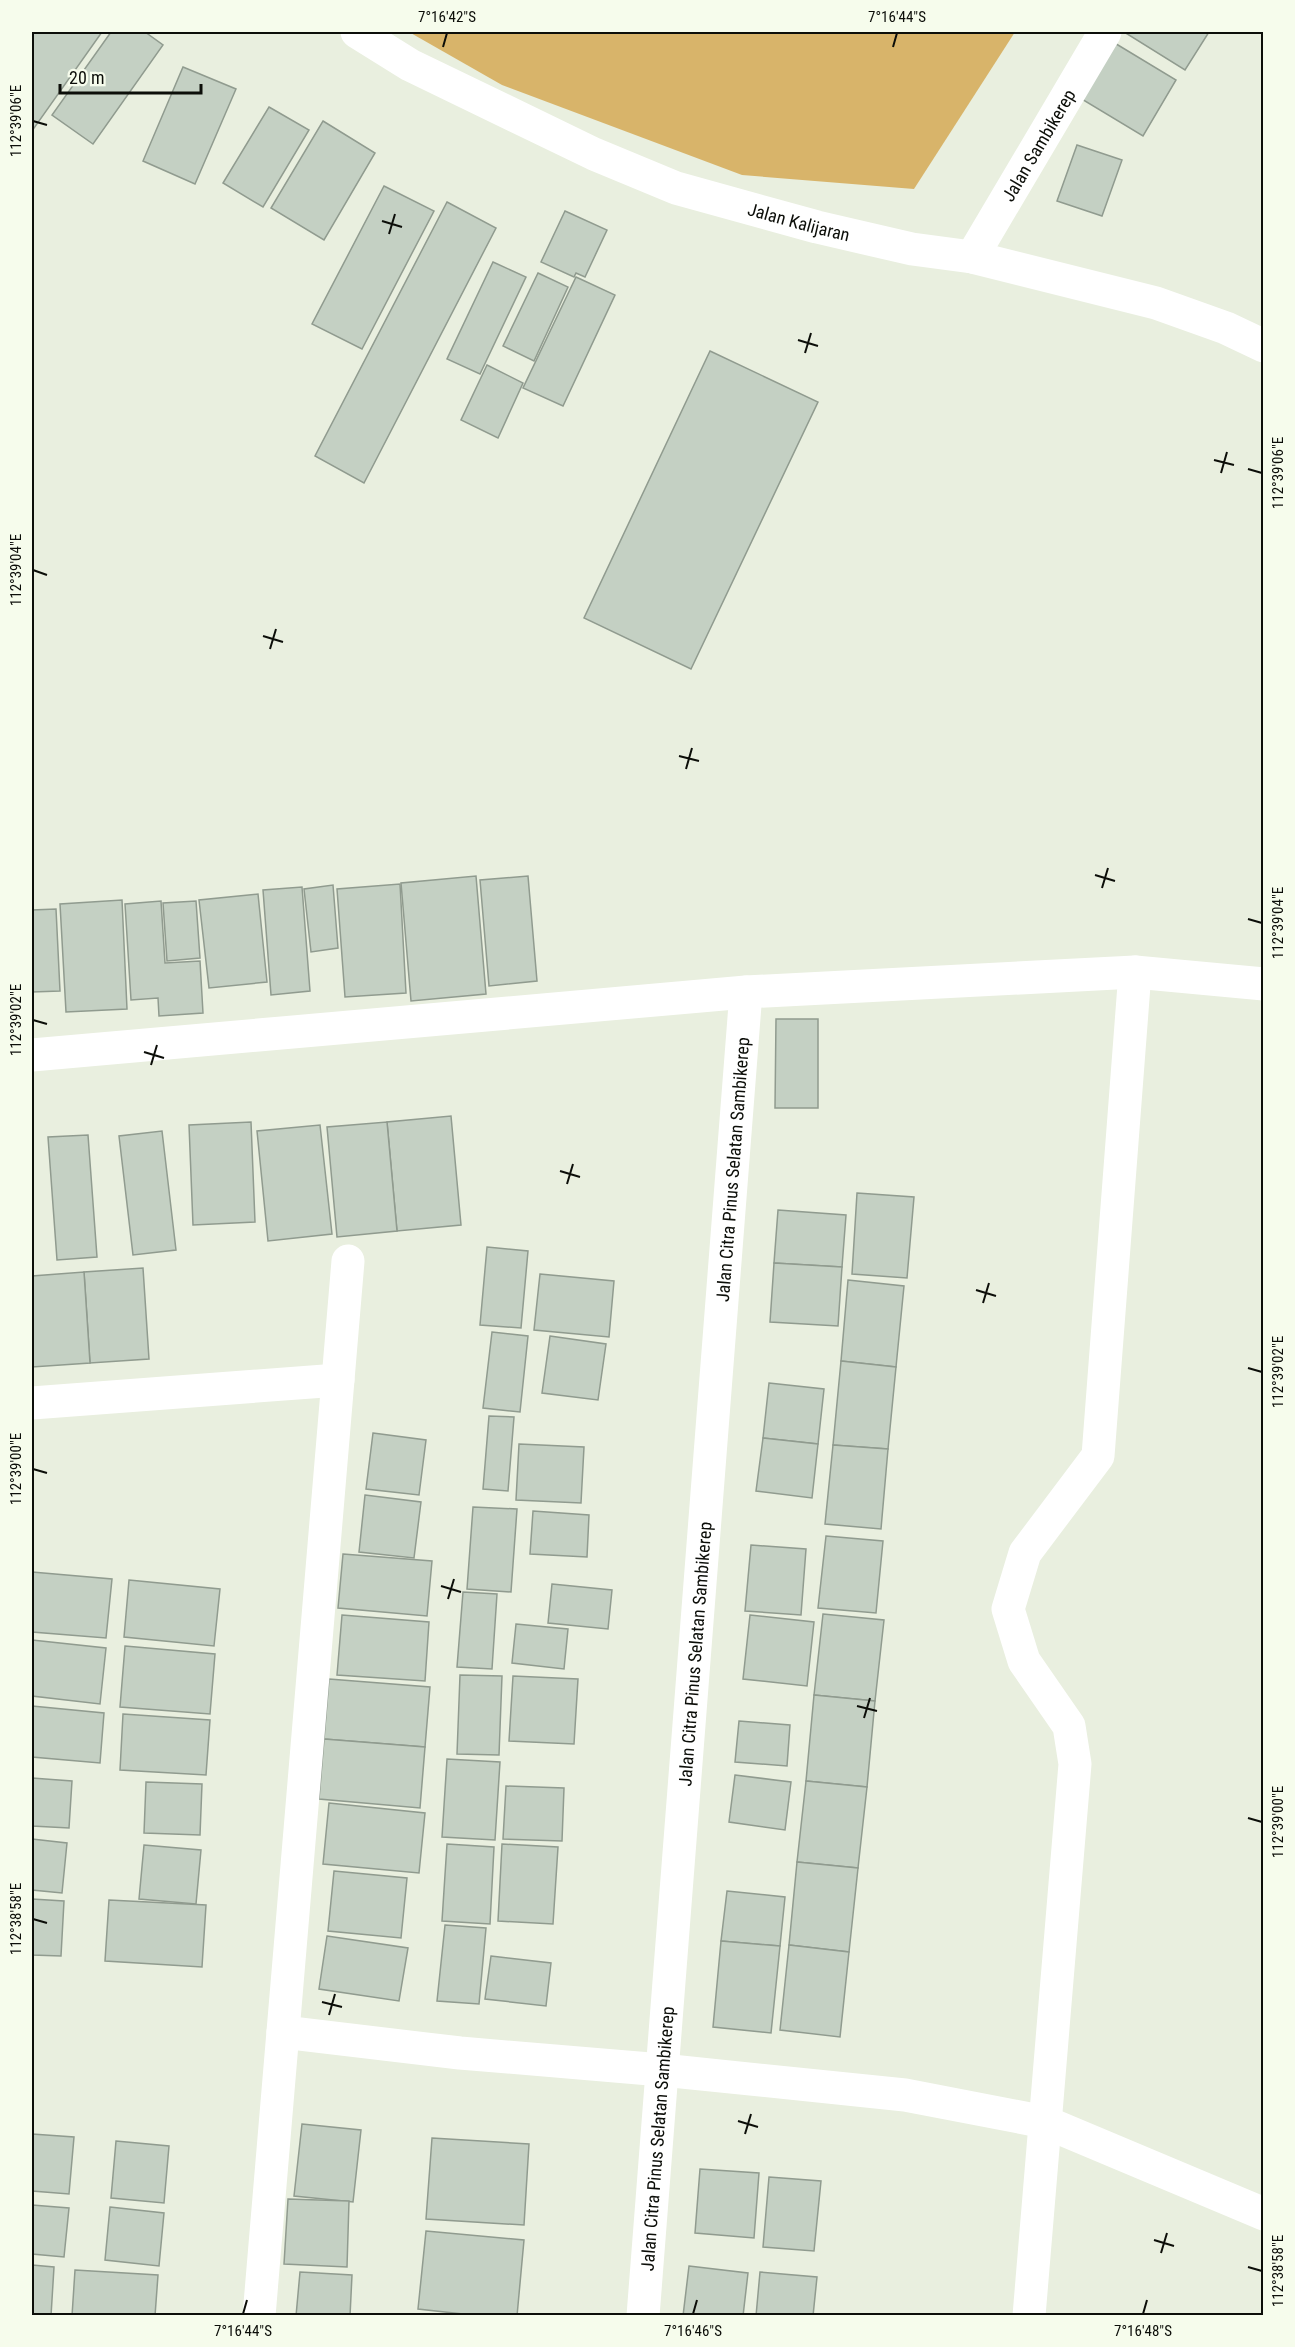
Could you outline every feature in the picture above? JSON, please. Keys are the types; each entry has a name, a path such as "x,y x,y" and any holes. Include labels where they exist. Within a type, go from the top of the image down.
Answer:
{"street":[{"name":"Jalan Kalijaran","path":"357,32 410,65 594,154 676,188 880,242 972,257 1156,303 1226,328 1263,346"},
{"name":"Jalan Sambikerep","path":"972,257 1105,32"},
{"path":"1029,2316 1075,1764 1069,1726 1024,1660 1008,1609 1024,1553 1098,1456 1135,972"},
{"path":"32,1055 746,992 1135,972 1263,984"},
{"name":"Jalan Citra Pinus Selatan Sambikerep","path":"643,2316 746,992"},
{"path":"259,2316 348,1261"},
{"path":"32,1403 338,1380"},
{"path":"283,2032 460,2053 663,2070 905,2095 1045,2122 1263,2214"}],"shaded area":[{"path":"409,32 1015,32 914,189 742,175 502,85"}],"building":[{"path":"32,32 102,32 32,131"},
{"path":"111,32 145,32 163,45 93,144 52,115"},
{"path":"1124,32 1209,32 1185,70"},
{"path":"1108,39 1176,80 1143,136 1075,95"},
{"path":"183,67 236,89 195,184 143,161"},
{"path":"269,107 309,130 263,207 223,183"},
{"path":"323,121 375,153 324,240 271,208"},
{"path":"1077,145 1122,160 1102,216 1057,201"},
{"path":"384,186 434,211 362,349 312,324"},
{"path":"447,202 496,228 364,483 315,456"},
{"path":"565,211 607,230 585,277 576,273 574,277 541,262"},
{"path":"493,262 526,277 480,374 447,359"},
{"path":"538,273 568,287 534,361 503,346"},
{"path":"576,277 615,295 563,406 523,388"},
{"path":"710,351 818,402 691,669 584,618"},
{"path":"487,365 523,383 498,438 461,420"},
{"path":"476,876 486,994 411,1001 401,883"},
{"path":"528,876 537,981 489,986 480,880"},
{"path":"400,884 406,993 345,997 337,889"},
{"path":"333,885 338,948 311,952 304,889"},
{"path":"302,887 310,991 271,995 263,890"},
{"path":"258,894 267,982 209,988 199,900"},
{"path":"122,900 127,1009 66,1012 60,904"},
{"path":"161,901 165,963 200,961 203,1013 159,1016 158,998 131,1000 125,904"},
{"path":"196,901 200,958 167,961 163,903"},
{"path":"56,909 60,991 32,992 32,910"},
{"path":"776,1019 818,1019 818,1108 775,1108"},
{"path":"451,1116 461,1225 397,1231 387,1122"},
{"path":"251,1122 255,1222 193,1225 189,1125"},
{"path":"387,1122 397,1231 337,1237 327,1127"},
{"path":"320,1125 332,1234 268,1241 257,1131"},
{"path":"162,1131 176,1250 133,1255 119,1136"},
{"path":"88,1135 97,1257 57,1260 48,1137"},
{"path":"857,1193 914,1197 907,1278 852,1274"},
{"path":"778,1210 846,1215 842,1267 774,1263"},
{"path":"487,1247 528,1251 521,1328 480,1325"},
{"path":"774,1263 842,1267 838,1326 770,1322"},
{"path":"143,1268 149,1359 90,1363 84,1272"},
{"path":"84,1272 90,1363 32,1367 32,1276"},
{"path":"540,1274 614,1281 609,1337 534,1330"},
{"path":"848,1280 904,1286 896,1367 841,1361"},
{"path":"492,1332 528,1336 520,1412 483,1408"},
{"path":"550,1336 606,1344 598,1400 542,1393"},
{"path":"841,1361 896,1367 888,1449 833,1445"},
{"path":"769,1383 824,1389 818,1444 763,1438"},
{"path":"489,1416 514,1417 508,1491 483,1489"},
{"path":"373,1433 426,1440 419,1495 366,1489"},
{"path":"763,1438 818,1444 812,1498 756,1491"},
{"path":"519,1444 584,1447 581,1503 516,1500"},
{"path":"833,1445 888,1449 881,1529 825,1524"},
{"path":"365,1495 421,1502 414,1558 359,1552"},
{"path":"473,1507 517,1509 511,1592 467,1589"},
{"path":"533,1511 589,1515 587,1557 530,1554"},
{"path":"826,1536 883,1541 876,1613 818,1608"},
{"path":"751,1545 806,1549 801,1615 745,1611"},
{"path":"343,1554 432,1561 427,1616 338,1608"},
{"path":"32,1572 112,1579 106,1638 32,1632"},
{"path":"129,1580 220,1589 214,1646 124,1637"},
{"path":"552,1584 612,1590 608,1629 548,1623"},
{"path":"463,1592 497,1594 492,1669 457,1667"},
{"path":"823,1614 884,1620 875,1701 814,1695"},
{"path":"342,1615 429,1622 425,1681 337,1675"},
{"path":"750,1615 814,1622 807,1686 743,1679"},
{"path":"516,1624 568,1629 564,1669 512,1663"},
{"path":"32,1640 106,1648 100,1704 32,1696"},
{"path":"125,1646 215,1654 210,1714 120,1707"},
{"path":"460,1675 502,1676 499,1755 457,1754"},
{"path":"513,1676 578,1679 574,1744 509,1741"},
{"path":"329,1679 430,1687 425,1747 324,1739"},
{"path":"814,1695 875,1701 867,1787 806,1781"},
{"path":"32,1706 104,1713 100,1763 32,1757"},
{"path":"123,1714 210,1720 206,1775 120,1770"},
{"path":"739,1721 790,1725 787,1766 735,1762"},
{"path":"324,1739 425,1747 420,1808 319,1799"},
{"path":"447,1759 500,1762 495,1840 442,1837"},
{"path":"735,1775 791,1782 785,1830 729,1822"},
{"path":"32,1778 72,1781 69,1828 32,1826"},
{"path":"806,1781 867,1787 858,1868 797,1862"},
{"path":"146,1782 202,1784 200,1835 144,1833"},
{"path":"506,1786 564,1788 562,1841 503,1839"},
{"path":"329,1803 425,1813 419,1873 323,1864"},
{"path":"32,1839 67,1843 62,1893 32,1890"},
{"path":"447,1844 494,1847 490,1924 442,1921"},
{"path":"502,1844 558,1847 553,1924 498,1921"},
{"path":"144,1845 201,1850 196,1904 139,1899"},
{"path":"797,1862 858,1868 849,1952 789,1945"},
{"path":"334,1871 407,1878 401,1938 328,1931"},
{"path":"727,1891 785,1897 780,1946 721,1941"},
{"path":"32,1899 64,1901 61,1956 32,1955"},
{"path":"109,1900 206,1905 202,1967 105,1961"},
{"path":"445,1925 486,1928 479,2004 437,2001"},
{"path":"327,1936 408,1948 399,2001 319,1989"},
{"path":"721,1941 780,1946 771,2033 713,2027"},
{"path":"789,1945 849,1952 840,2037 780,2030"},
{"path":"491,1956 551,1963 546,2006 485,1999"},
{"path":"302,2124 361,2130 353,2202 294,2196"},
{"path":"32,2134 74,2137 69,2194 32,2191"},
{"path":"432,2138 529,2144 524,2225 426,2219"},
{"path":"116,2141 169,2146 164,2203 111,2198"},
{"path":"700,2169 759,2173 754,2238 695,2233"},
{"path":"769,2177 821,2181 814,2251 763,2247"},
{"path":"288,2199 349,2201 347,2267 284,2264"},
{"path":"32,2205 69,2208 64,2257 32,2254"},
{"path":"110,2207 164,2213 159,2266 105,2260"},
{"path":"426,2231 524,2240 517,2316 481,2316 418,2309"},
{"path":"32,2265 54,2267 51,2316 32,2316"},
{"path":"689,2266 748,2273 743,2316 683,2316"},
{"path":"75,2270 158,2275 155,2316 72,2316"},
{"path":"300,2272 352,2275 350,2316 296,2316"},
{"path":"760,2272 817,2277 813,2316 756,2316"}]}
